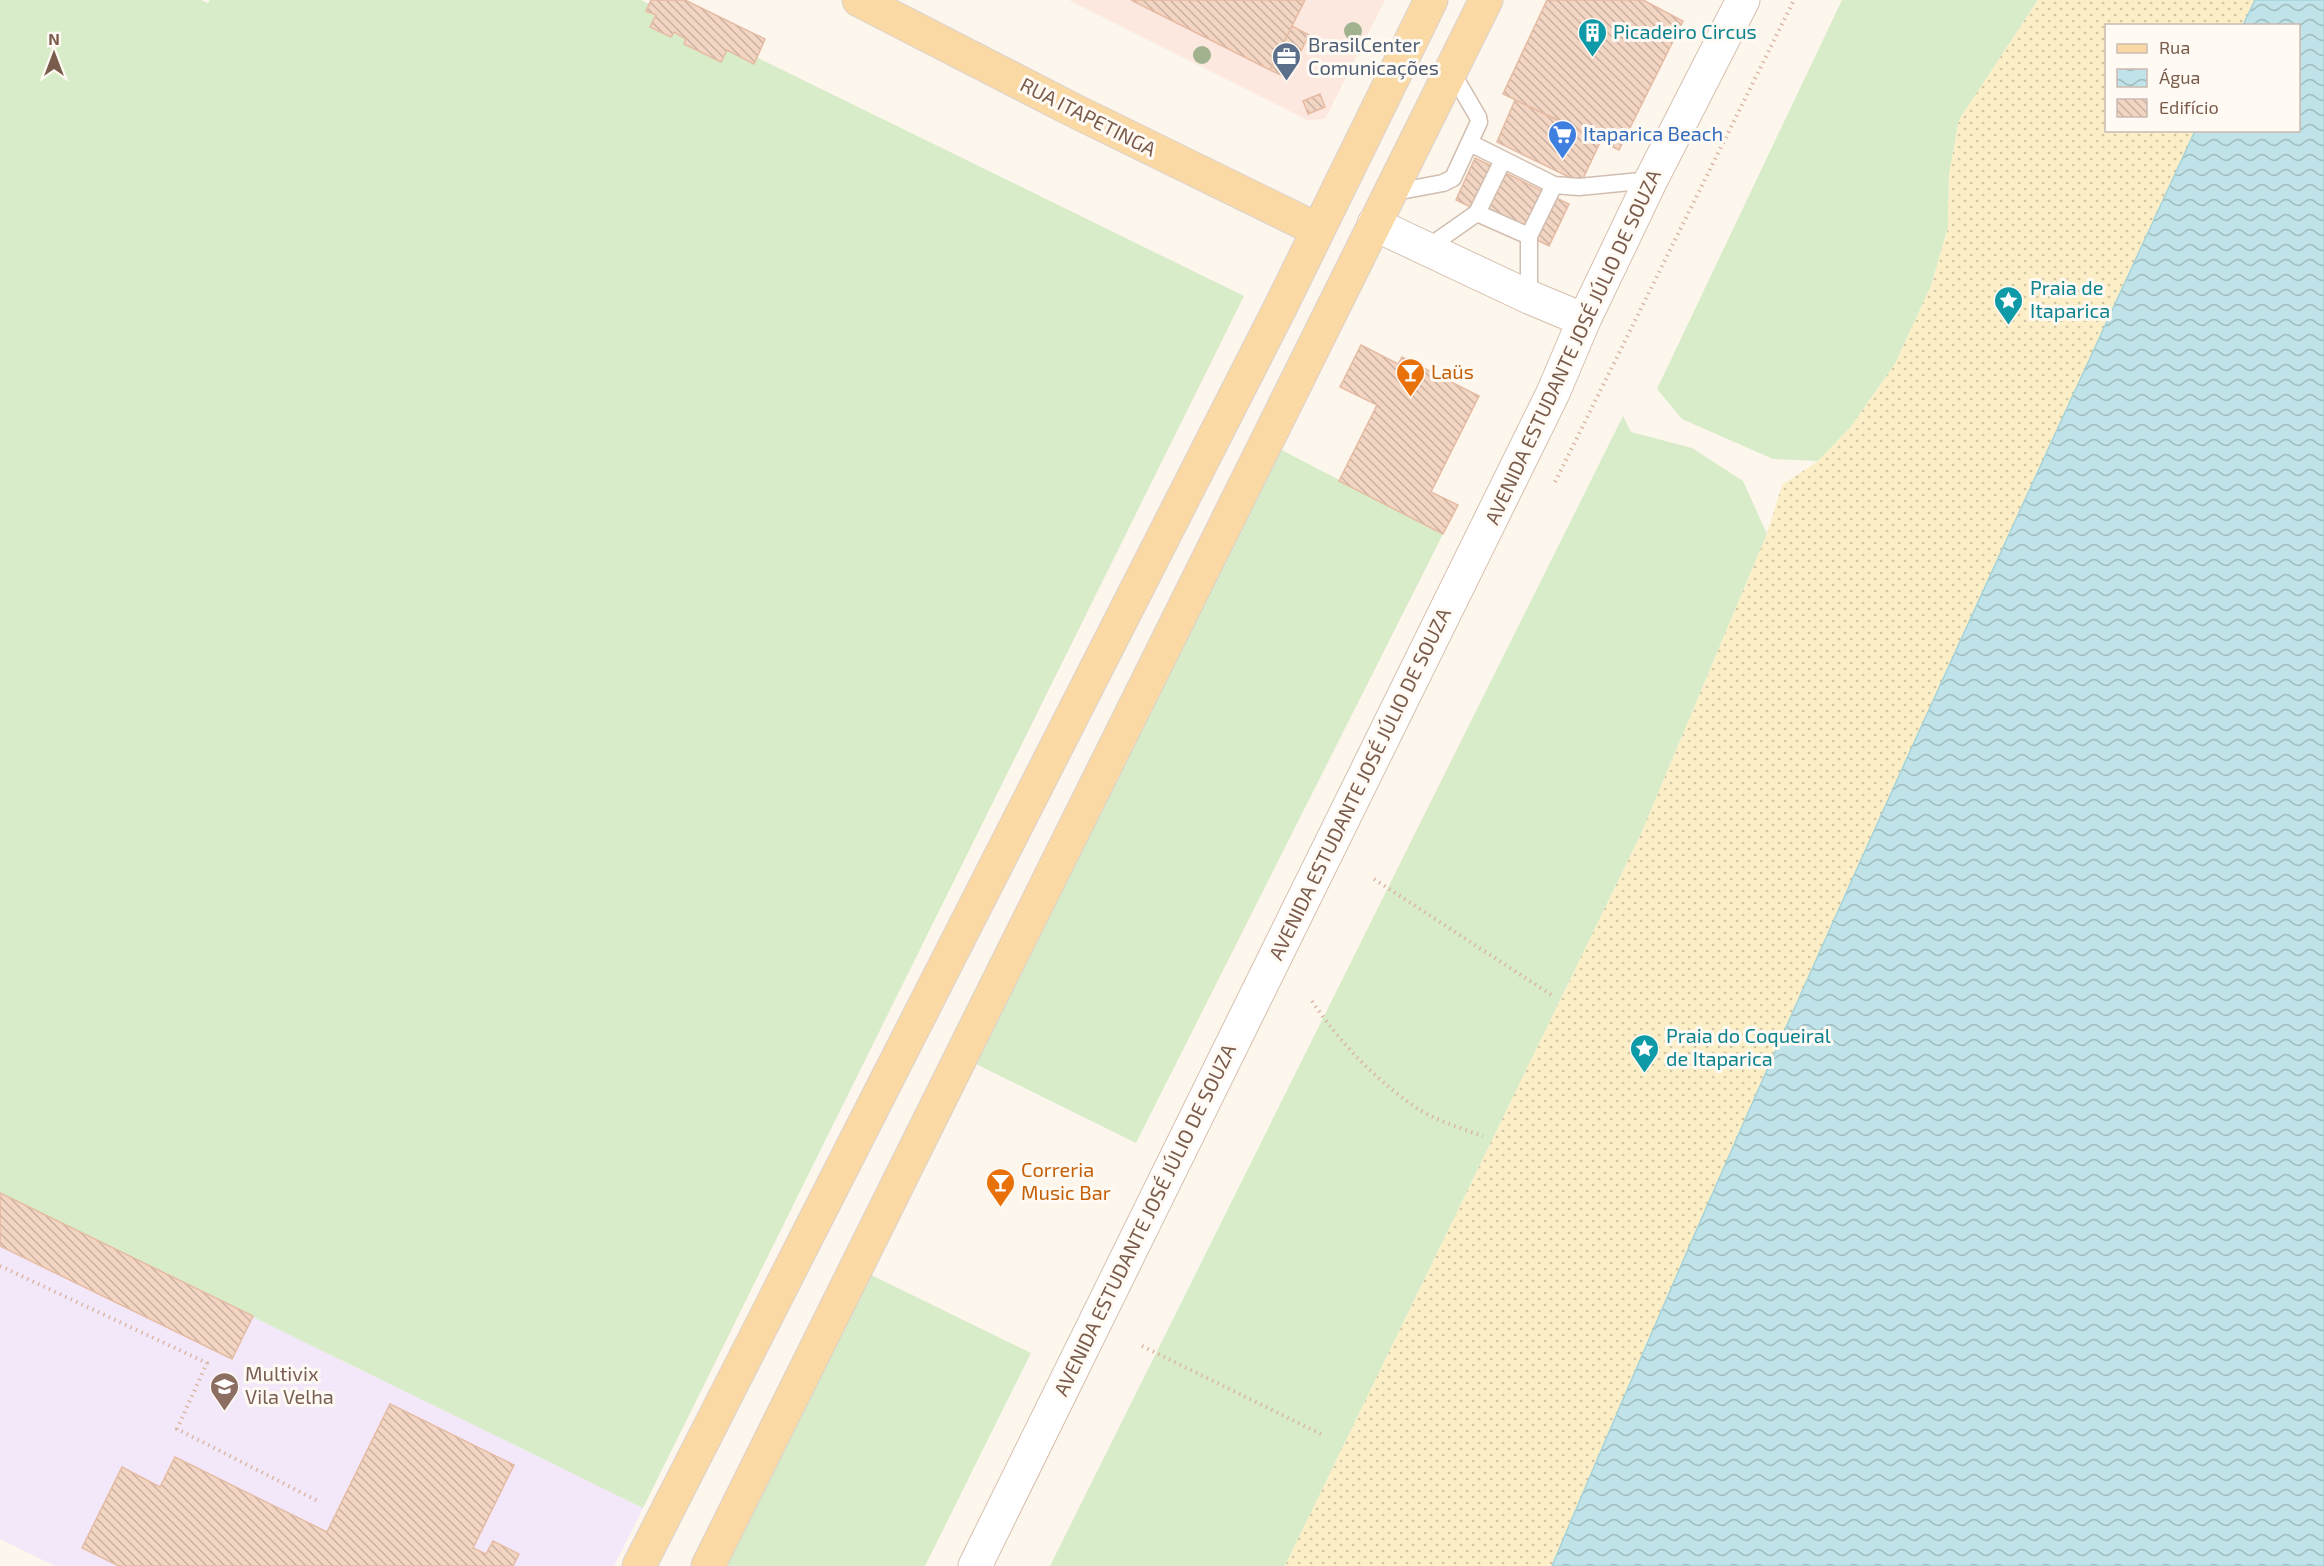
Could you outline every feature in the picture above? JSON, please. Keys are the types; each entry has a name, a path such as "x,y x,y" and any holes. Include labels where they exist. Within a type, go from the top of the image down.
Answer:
{"main road":[{"name":"RUA ITAPETINGA","path":"859,0 1073,110 1318,230"},
{"path":"639,1566 1270,330 1431,0"},
{"path":"708,1566 1486,0"}],"street":[{"name":"AVENIDA ESTUDANTE JOSÉ JÚLIO DE SOUZA","path":"975,1566 1548,404 1584,320 1743,0"},
{"path":"1374,224 1529,297 1584,320"}],"lane":[{"path":"1389,194 1449,181 1453,178 1477,127 1478,117 1451,70"},
{"path":"1470,143 1554,185 1579,187 1652,180"},
{"path":"1427,248 1477,213 1503,160"},
{"path":"1529,297 1529,237 1554,185"},
{"path":"1477,213 1529,237"}],"path":[{"path":"1374,879 1553,996"},
{"path":"1312,1001 1348,1050 1416,1108 1483,1136"},
{"path":"0,1266 207,1363 177,1429 318,1501"},
{"path":"1142,1346 1325,1436"}],"shaded area":[{"name":"BrasilCenter Comunicações","path":"1069,0 1385,0 1325,119 1307,120"},
{"name":"Multivix Vila Velha","path":"0,1193 643,1508 614,1566 55,1566 0,1539"}],"green space":[{"path":"0,0 201,0 208,3 210,0 641,0 649,4 646,11 656,15 650,27 671,37 674,32 686,39 685,44 721,62 727,50 753,63 756,57 1244,296 643,1508 0,1193"},
{"path":"1842,0 2038,0 1959,120 1949,175 1948,227 1931,286 1895,364 1850,428 1818,461 1773,459 1682,419 1657,389"},
{"path":"1623,416 1631,432 1692,448 1743,481 1767,534 1641,834 1285,1566 1050,1566"},
{"path":"1272,445 1443,534 1136,1143 966,1059"},
{"path":"861,1270 1031,1353 925,1566 713,1566"}],"sand":[{"name":"Praia do Coqueiral de Itaparica","path":"2038,0 2255,0 2243,24 2105,24 2105,132 2195,132 1787,1025 1552,1566 1285,1566 1641,834 1767,534 1782,485 1818,461 1850,428 1895,364 1931,286 1948,228 1949,175 1959,120"}],"water":[{"path":"2255,0 2324,0 2324,1566 1552,1566 1787,1025 2195,132 2300,132 2300,24 2243,24"}],"building":[{"path":"651,0 685,0 765,39 754,64 727,50 721,62 684,44 686,39 674,32 671,37 650,27 656,15 646,11"},
{"path":"1131,0 1305,0 1270,70"},
{"name":"Picadeiro Circus","path":"1547,0 1643,0 1683,21 1619,150 1503,94"},
{"path":"1292,26 1309,35 1287,78 1270,70"},
{"path":"1320,94 1325,107 1308,114 1303,101"},
{"path":"1515,100 1601,140 1581,183 1497,142"},
{"path":"1475,158 1569,204 1549,246 1456,200"},
{"path":"1361,345 1398,364 1402,357 1479,396 1431,492 1458,505 1443,534 1339,481 1377,405 1340,387"},
{"path":"0,1193 253,1316 232,1359 0,1246"},
{"path":"390,1404 514,1465 473,1548 486,1554 493,1541 519,1554 513,1566 119,1566 82,1548 122,1467 160,1487 175,1457 327,1532"}],"place":[{"name":"Picadeiro Circus","path":"1592,58"},
{"name":"BrasilCenter Comunicações","path":"1287,82"},
{"name":"Itaparica Beach","path":"1562,160"},
{"name":"Praia de Itaparica","path":"2009,326"},
{"name":"Laüs","path":"1410,398"},
{"name":"Praia do Coqueiral de Itaparica","path":"1645,1074"},
{"name":"Correria Music Bar","path":"1000,1208"},
{"name":"Multivix Vila Velha","path":"224,1412"}]}
